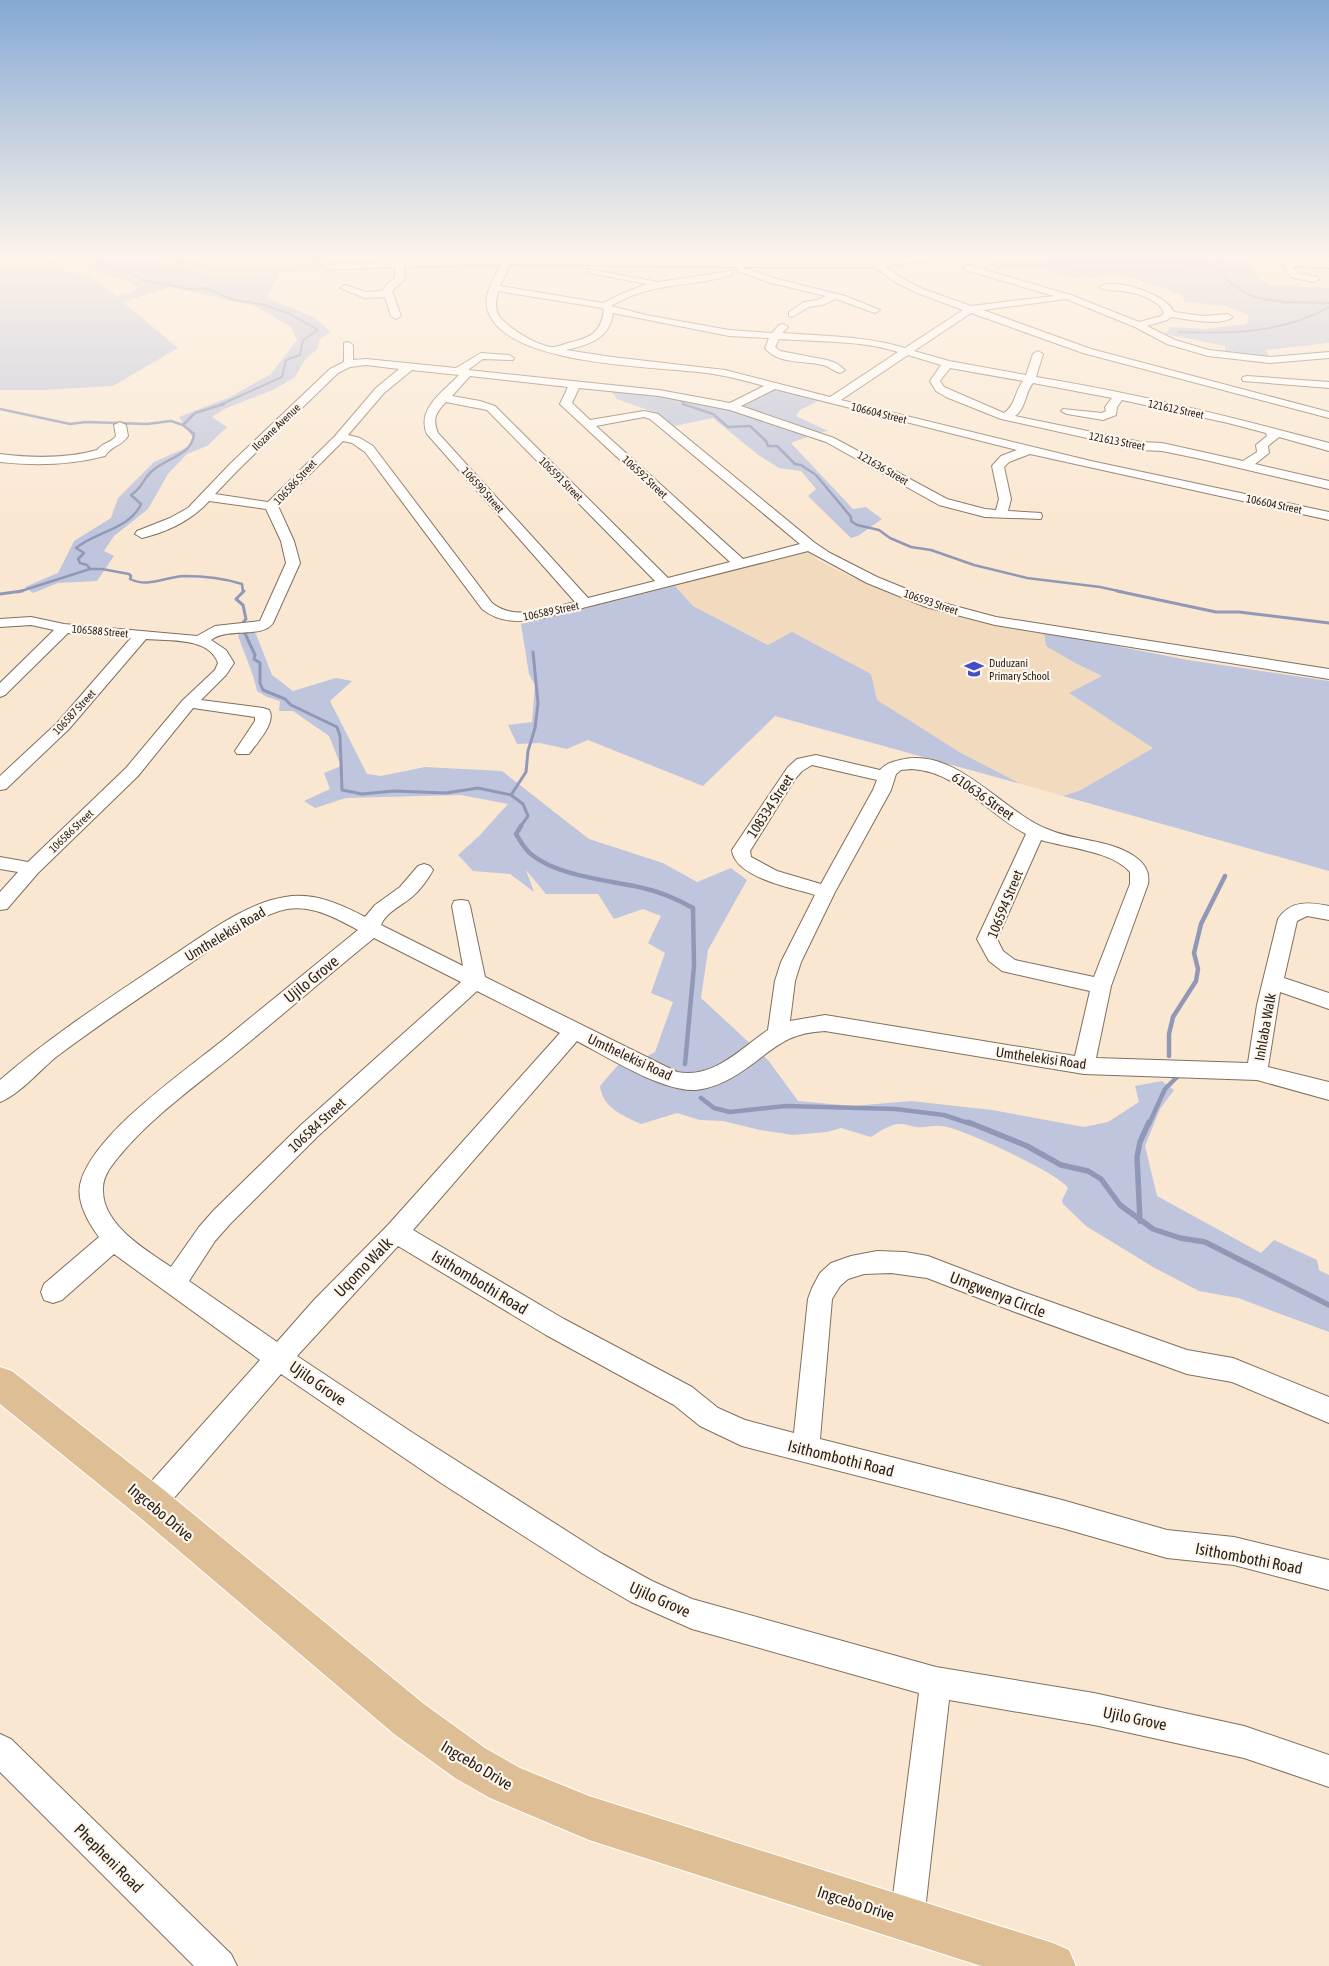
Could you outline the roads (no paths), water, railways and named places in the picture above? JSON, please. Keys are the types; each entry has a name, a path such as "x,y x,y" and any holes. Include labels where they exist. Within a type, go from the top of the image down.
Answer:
{"main road":[{"name":"Ingcebo Drive","path":"0,1383 151,1503 409,1719 464,1759 505,1783 589,1818 1053,1966"}],"street":[{"path":"348,348 348,361 351,364"},
{"name":"106604 Street","path":"549,348 602,359 715,371 1029,450 1145,457 1329,516"},
{"path":"555,350 563,348"},
{"path":"770,348 772,351 784,356 827,363 835,365 840,370"},
{"name":"121612 Street","path":"891,348 908,351 947,364 1030,380 1125,395 1270,430 1322,449"},
{"path":"832,401 913,348"},
{"path":"1082,348 1120,361 1329,415"},
{"path":"1189,348 1234,357 1270,360 1329,355"},
{"path":"1005,417 1015,411 1024,387 1030,380 1038,354"},
{"name":"106590 Street","path":"509,358 481,356 462,373 445,398 429,416 428,424 433,434 584,604"},
{"name":"Ilozane Avenue","path":"142,534 193,511 234,467 334,371 351,364 366,362 409,367"},
{"name":"121613 Street","path":"947,364 935,380 940,389 1005,417 1145,457 1204,452 1246,465 1329,485"},
{"path":"409,367 659,392 732,407 774,385"},
{"name":"106586 Street","path":"0,904 32,869 132,772 189,704 221,672 226,663 224,657 217,648 201,640 215,630 262,626 266,622 293,564 292,553 282,526 271,506 340,437 354,418 389,380 409,367"},
{"path":"1061,384 1070,382 1072,376"},
{"path":"1247,379 1329,385"},
{"name":"106592 Street","path":"575,384 566,404 740,564"},
{"path":"1067,411 1106,416 1112,413 1112,407 1125,395"},
{"name":"106591 Street","path":"445,398 480,404 491,408 665,583"},
{"name":"121636 Street","path":"732,407 830,440 943,502 972,511 1036,516"},
{"name":"106593 Street","path":"587,424 644,414 654,416 810,546 846,568 931,604 966,614 1042,629 1329,674"},
{"path":"1189,426 1201,414"},
{"path":"0,458 66,460 87,458 101,453 105,447 120,441 122,436 120,426"},
{"path":"1246,465 1263,453 1262,445 1273,437 1270,430"},
{"name":"106589 Street","path":"340,437 356,440 369,450 495,613 509,618 522,618 584,604 810,546"},
{"path":"1001,513 1005,500 998,466 1005,459 1029,450"},
{"path":"207,498 271,506"},
{"name":"106588 Street","path":"0,623 31,621 64,628 201,640"},
{"path":"0,692 64,628"},
{"name":"106587 Street","path":"0,785 63,726 142,635"},
{"path":"189,704 263,713 263,721 242,751"},
{"name":"108334 Street","path":"826,892 752,866 744,860 741,850 792,772 804,762 816,760 886,777"},
{"name":"610636 Street","path":"886,777 888,772 896,766 909,764 923,764 947,771 968,783 1004,812 1045,834"},
{"path":"778,1034 784,981 801,940 882,790 886,777"},
{"path":"1045,834 1121,856 1136,867 1140,874 1140,884 1101,986 1084,1066"},
{"name":"106594 Street","path":"1045,834 987,938 988,944 996,956 1009,966 1101,986"},
{"path":"0,863 32,869"},
{"path":"372,929 371,922 382,910 407,891 424,870"},
{"name":"Umthelekisi Road","path":"0,1093 35,1062 82,1026 218,936 260,911 285,903 314,903 327,906 574,1031 667,1076 682,1081 693,1082 716,1078 778,1034 797,1026 825,1023 1084,1066 1257,1072 1329,1091"},
{"path":"461,906 476,980"},
{"name":"Inhlaba Walk","path":"1257,1072 1267,1005 1290,917 1295,912 1305,909 1329,913"},
{"name":"Ujilo Grove","path":"372,929 153,1109 105,1156 96,1170 90,1199 95,1211 122,1246 174,1284 432,1461 628,1586 665,1604 692,1614 936,1682 1094,1709 1244,1742 1329,1771"},
{"name":"106584 Street","path":"174,1284 207,1234 222,1218 309,1131 476,980"},
{"name":"Inhlaba Walk","path":"1273,982 1329,1001"},
{"name":"Uqomo Walk","path":"151,1503 322,1308 396,1232 574,1031"},
{"name":"Isithombothi Road","path":"396,1232 554,1327 683,1396 709,1417 742,1433 1062,1514 1167,1544 1234,1551 1329,1575"},
{"path":"53,1292 115,1238"},
{"name":"Umgwenya Circle","path":"806,1450 820,1299 825,1287 835,1275 846,1268 887,1262 928,1267 1015,1301 1187,1362 1233,1370 1329,1410"},
{"path":"907,1919 936,1682"},
{"name":"Phepheni Road","path":"0,1750 219,1966"}],"waterway":[{"path":"220,405 282,377 286,360 300,355 301,348"},
{"path":"680,400 686,405"},
{"path":"183,425 195,413 224,404"},
{"path":"686,405 713,414 728,427 750,426 766,441 768,446 777,446 795,464 801,465 816,475 851,517 851,521 857,525 879,530 890,538 911,547 931,550 974,565 1027,578 1100,587 1123,592"},
{"path":"0,409 70,424 86,422 147,424 171,421 183,425"},
{"path":"90,569 87,565 80,563 78,559 84,553 76,548 121,525 136,512 141,504 131,495 157,467 183,452 192,441 194,434 183,425"},
{"path":"20,591 90,569"},
{"path":"90,569 102,569 129,574 131,576 130,579 143,582 184,576 228,580 242,584 243,592"},
{"path":"0,594 20,591"},
{"path":"1117,591 1216,612 1239,612 1329,623"},
{"path":"243,592 236,599 243,605 246,619 241,625 255,655 254,659 260,663 260,683 263,690 285,699 291,705 337,727 340,736 342,790 362,794 394,791 446,793 478,788 511,795"},
{"path":"511,795 526,772 528,751 535,728 538,703 533,652"},
{"path":"511,795 523,804 528,816 520,827"},
{"path":"521,826 516,834 521,843 529,853 543,862 585,877 643,888 675,899 693,908 694,966 685,1064"},
{"path":"1169,1056 1169,1034 1173,1017 1196,981 1198,969 1194,953 1201,924 1225,876"},
{"path":"1149,1124 1165,1089 1177,1077"},
{"path":"701,1098 714,1108 730,1112 786,1106 895,1109 944,1115 971,1124"},
{"path":"968,1122 1027,1146 1061,1165 1088,1171 1101,1179 1120,1205 1140,1219"},
{"path":"1140,1219 1137,1157 1140,1142 1149,1122"},
{"path":"1140,1219 1153,1229 1180,1238 1205,1242 1329,1305"}],"place":[{"name":"Duduzani Primary School","path":"974,669"}]}
